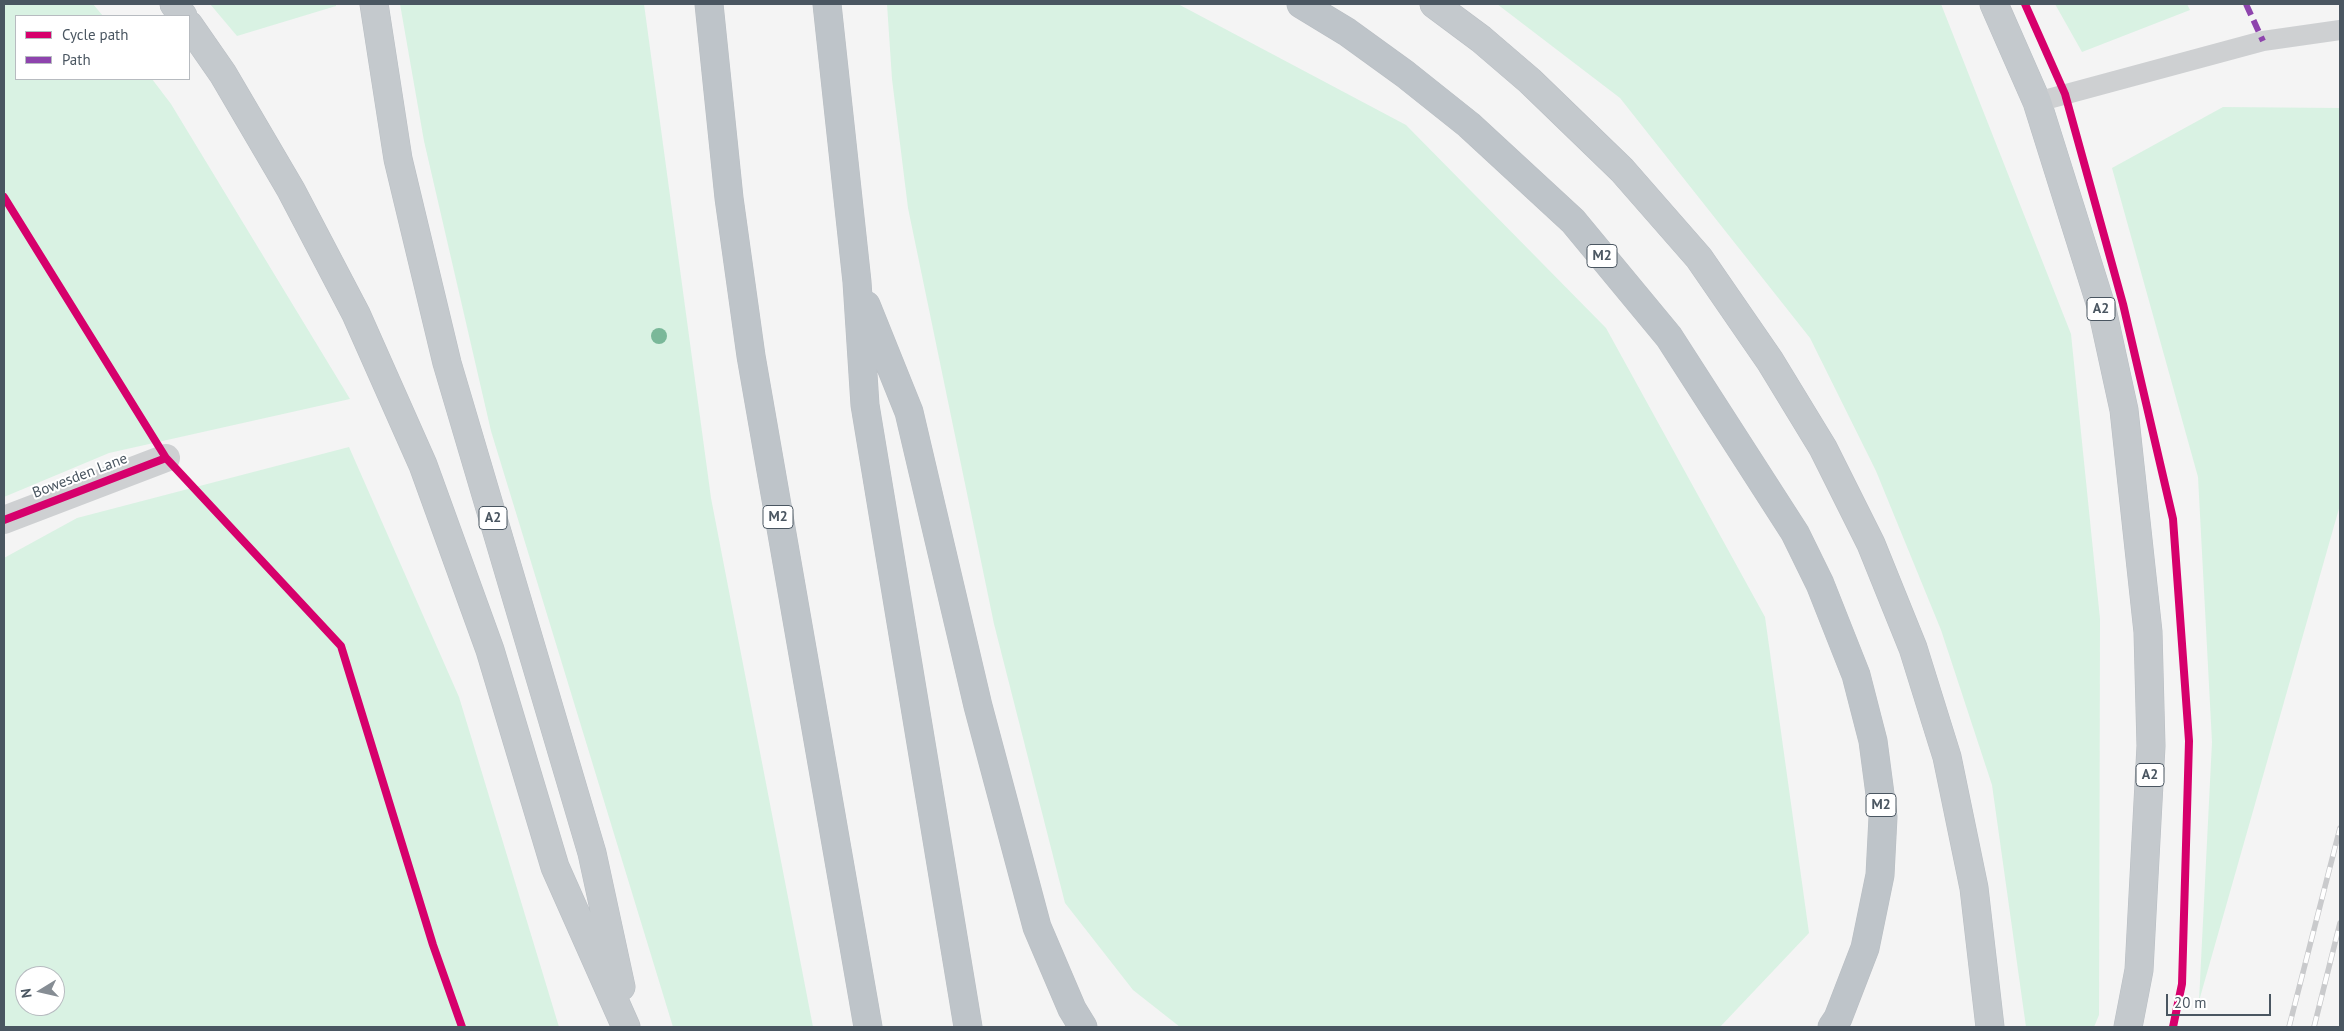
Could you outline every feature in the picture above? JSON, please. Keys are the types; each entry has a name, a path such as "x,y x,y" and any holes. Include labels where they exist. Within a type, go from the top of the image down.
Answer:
{"highway":[{"path":"174,4 182,15"},
{"name":"A2","path":"374,4 398,159 447,363 592,853 627,1027"},
{"name":"M2","path":"709,4 729,198 751,356 868,1027"},
{"path":"827,4 857,282 865,405 968,1027"},
{"name":"M2","path":"1301,4 1347,32 1412,79 1469,125 1572,221 1669,337 1795,533 1820,584 1856,675 1873,741 1883,817 1880,875 1866,948 1838,1018 1832,1027"},
{"path":"1434,4 1530,81 1634,185 1698,258 1770,361 1823,448 1871,544 1913,648 1947,757 1974,888 1990,1027"},
{"name":"A2","path":"1994,4 2037,102 2102,309 2124,410 2138,522 2148,632 2151,746 2138,970 2128,1027"},
{"path":"190,26 223,74 291,190 356,314 423,465 490,650 555,867 627,1027"},
{"path":"857,282 909,412 978,706 1037,926 1072,1009 1083,1027"}],"street":[{"name":"Bowesden Lane","path":"4,520 166,458"}],"lane":[{"path":"2037,102 2264,42 2340,30"}],"green space":[{"path":"4,4 93,4 102,15 15,15 15,80 153,80 171,104 350,399 109,453 4,497"},
{"path":"210,4 336,4 336,6 237,36"},
{"path":"400,4 644,4 711,498 813,1027 673,1027 491,431 424,141"},
{"path":"887,4 1178,4 1406,125 1606,328 1765,617 1809,933 1720,1027 1180,1027 1133,990 1065,903 994,624 908,208 892,79"},
{"path":"1497,4 1941,4 2071,334 2100,619 2099,1015 2094,1027 2026,1027 1992,785 1941,630 1876,471 1810,338 1620,98"},
{"path":"2055,4 2187,4 2190,10 2082,52"},
{"path":"2223,107 2340,108 2340,505 2199,1001 2212,742 2198,477 2112,168"},
{"path":"349,447 459,697 559,1027 4,1027 4,558 77,518"}],"railway":[{"path":"2289,1027 2340,828"},
{"path":"2314,1027 2340,923"}],"marked path":[{"path":"2246,4 2263,41"}],"cycle path":[{"path":"2025,4 2065,94 2123,304 2173,519 2189,741 2182,984 2173,1027"},
{"path":"4,197 166,458 341,646 433,945 462,1027"},
{"path":"4,520 166,458"}]}
